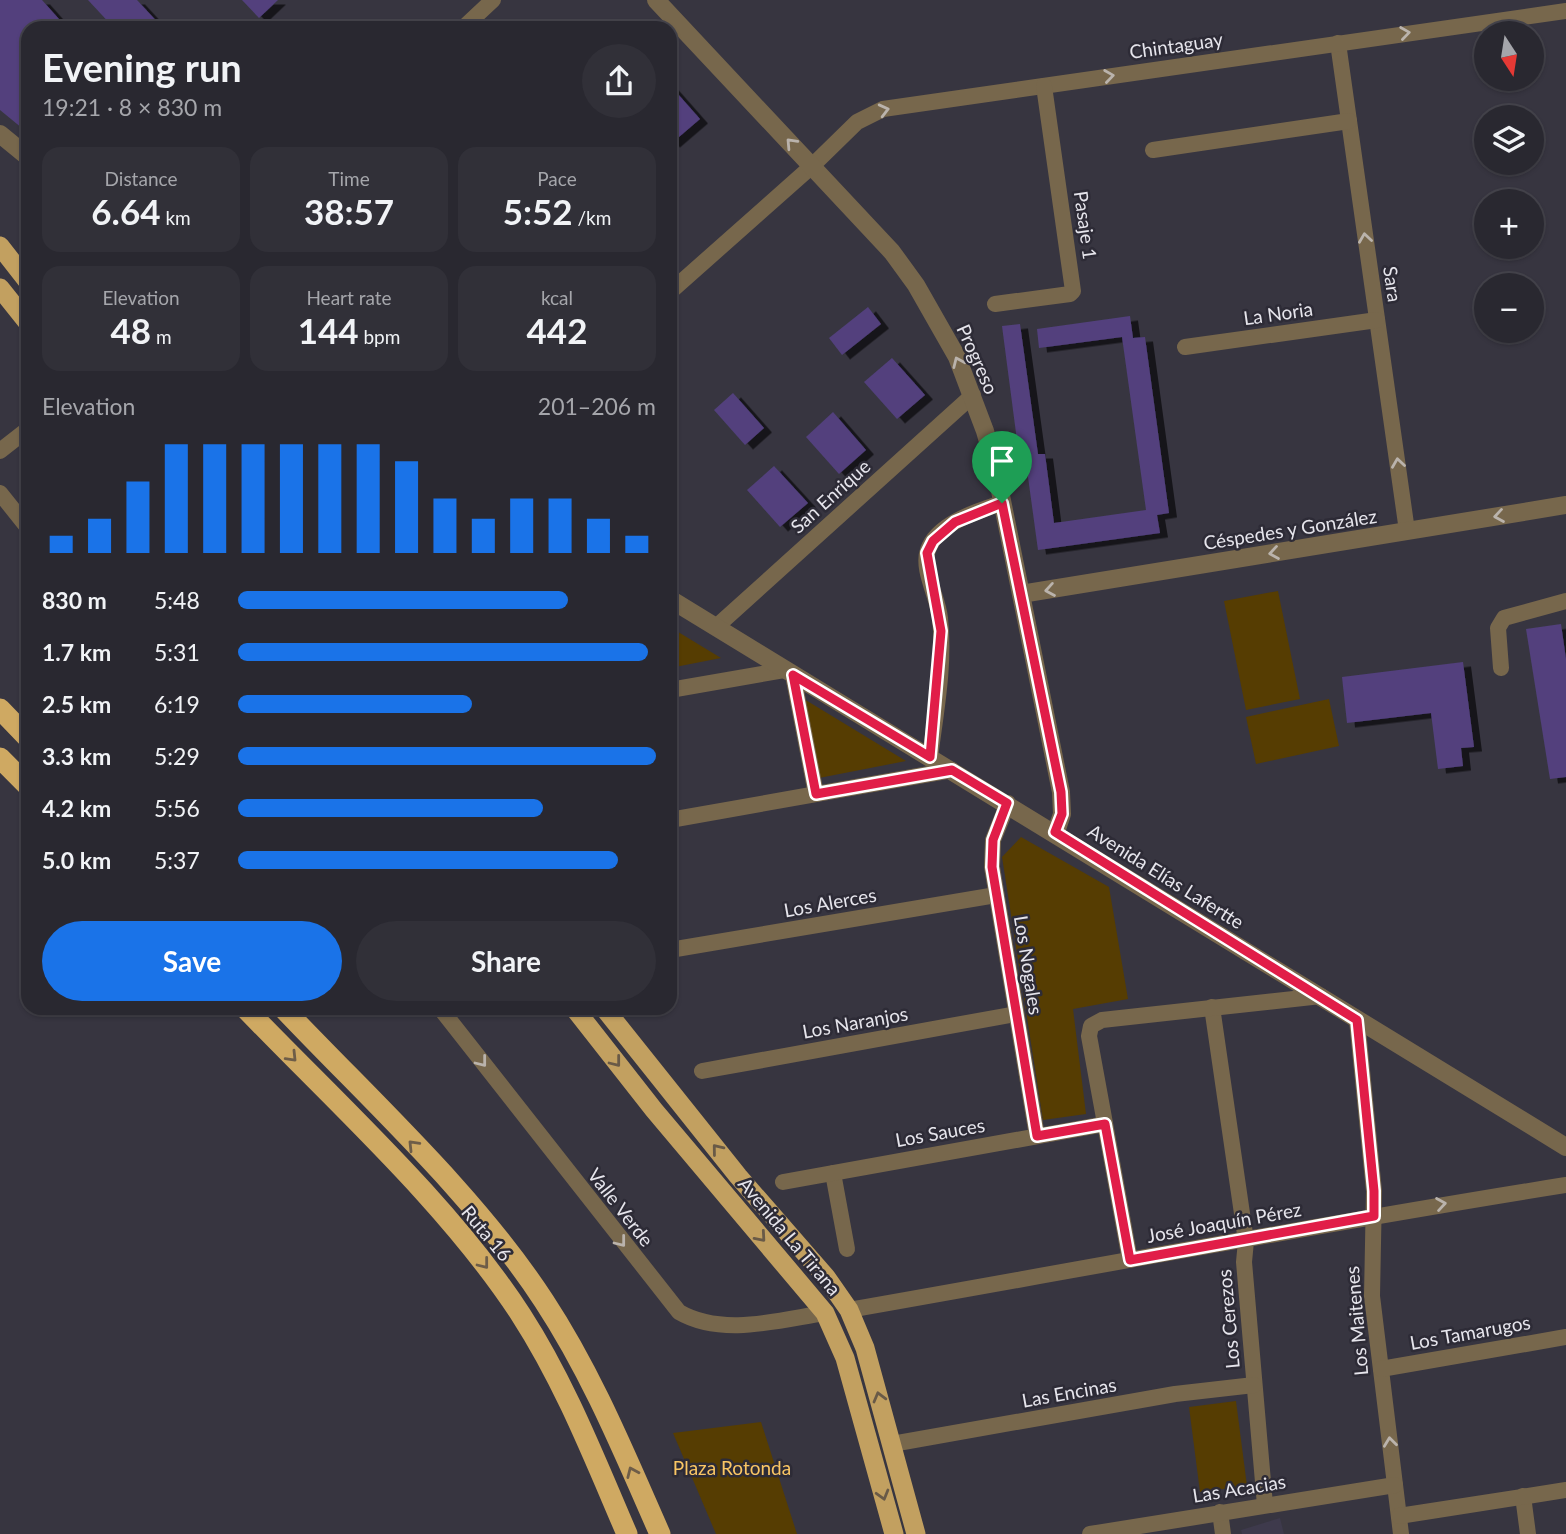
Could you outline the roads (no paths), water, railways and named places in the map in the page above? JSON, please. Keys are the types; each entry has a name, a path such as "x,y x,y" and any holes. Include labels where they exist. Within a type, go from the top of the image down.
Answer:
{"highway":[{"path":"0,246 21,273"},
{"path":"0,288 21,314"},
{"path":"0,709 21,731"},
{"path":"0,758 21,779"},
{"name":"Ruta 16","path":"252,1015 440,1212 496,1279 543,1351 627,1534"},
{"name":"Ruta 16","path":"290,1015 460,1194 518,1264 550,1310 591,1382 660,1534"},
{"name":"Avenida La Tirana","path":"579,1015 654,1111 825,1314 845,1358 894,1534"},
{"name":"Avenida La Tirana","path":"610,1015 747,1187 826,1277 849,1310 865,1348 916,1534"}],"street":[{"path":"470,21 493,0"},
{"name":"Progreso","path":"656,0 676,21"},
{"name":"Chintaguay","path":"677,286 813,166 857,122 883,109 1566,11"},
{"name":"Progreso","path":"677,22 892,252 937,321 972,395 995,466 1061,792 1062,814 1055,832"},
{"name":"Sara","path":"1338,43 1407,531"},
{"name":"Pasaje 1","path":"995,304 1070,294 1073,291 1044,86"},
{"path":"1153,150 1349,121"},
{"path":"0,134 21,151"},
{"path":"0,145 21,153"},
{"name":"La Noria","path":"1185,347 1377,320"},
{"name":"San Enrique","path":"716,627 972,395"},
{"path":"0,451 21,434"},
{"path":"0,493 21,519"},
{"path":"930,757 941,631 927,553 933,541 955,522 1002,503"},
{"name":"Céspedes y González","path":"1021,594 1566,505"},
{"path":"1501,668 1498,628 1504,618 1566,601"},
{"name":"Avenida Elías Lafertte","path":"677,603 1566,1147"},
{"path":"677,689 788,672 816,794"},
{"path":"677,819 952,770"},
{"name":"Los Nogales","path":"1007,803 993,840 992,867 1037,1136"},
{"name":"Los Alerces","path":"677,949 996,895"},
{"path":"1130,1260 1089,1036 1091,1026 1102,1020 1321,996"},
{"name":"Los Cerezos","path":"1212,1007 1246,1241 1244,1262 1265,1504"},
{"name":"Los Naranjos","path":"702,1071 1016,1014"},
{"name":"Valle Verde","path":"445,1015 666,1299 679,1312 695,1321 735,1325 825,1314"},
{"name":"Los Maitenes","path":"1357,1020 1374,1191 1372,1296 1401,1534"},
{"name":"Los Sauces","path":"783,1182 1105,1124"},
{"path":"833,1173 847,1249"},
{"name":"José Joaquín Pérez","path":"849,1310 1374,1216 1566,1185"},
{"name":"Los Tamarugos","path":"1381,1369 1566,1337"},
{"name":"Las Encinas","path":"892,1444 1175,1394 1254,1385"},
{"name":"Las Acacias","path":"1094,1534 1265,1504 1395,1485"},
{"path":"1399,1516 1566,1490"},
{"path":"1523,1496 1528,1534"},
{"path":"1220,1512 1223,1534"}],"park label":[{"name":"Plaza Rotonda","path":"732,1467"}]}
